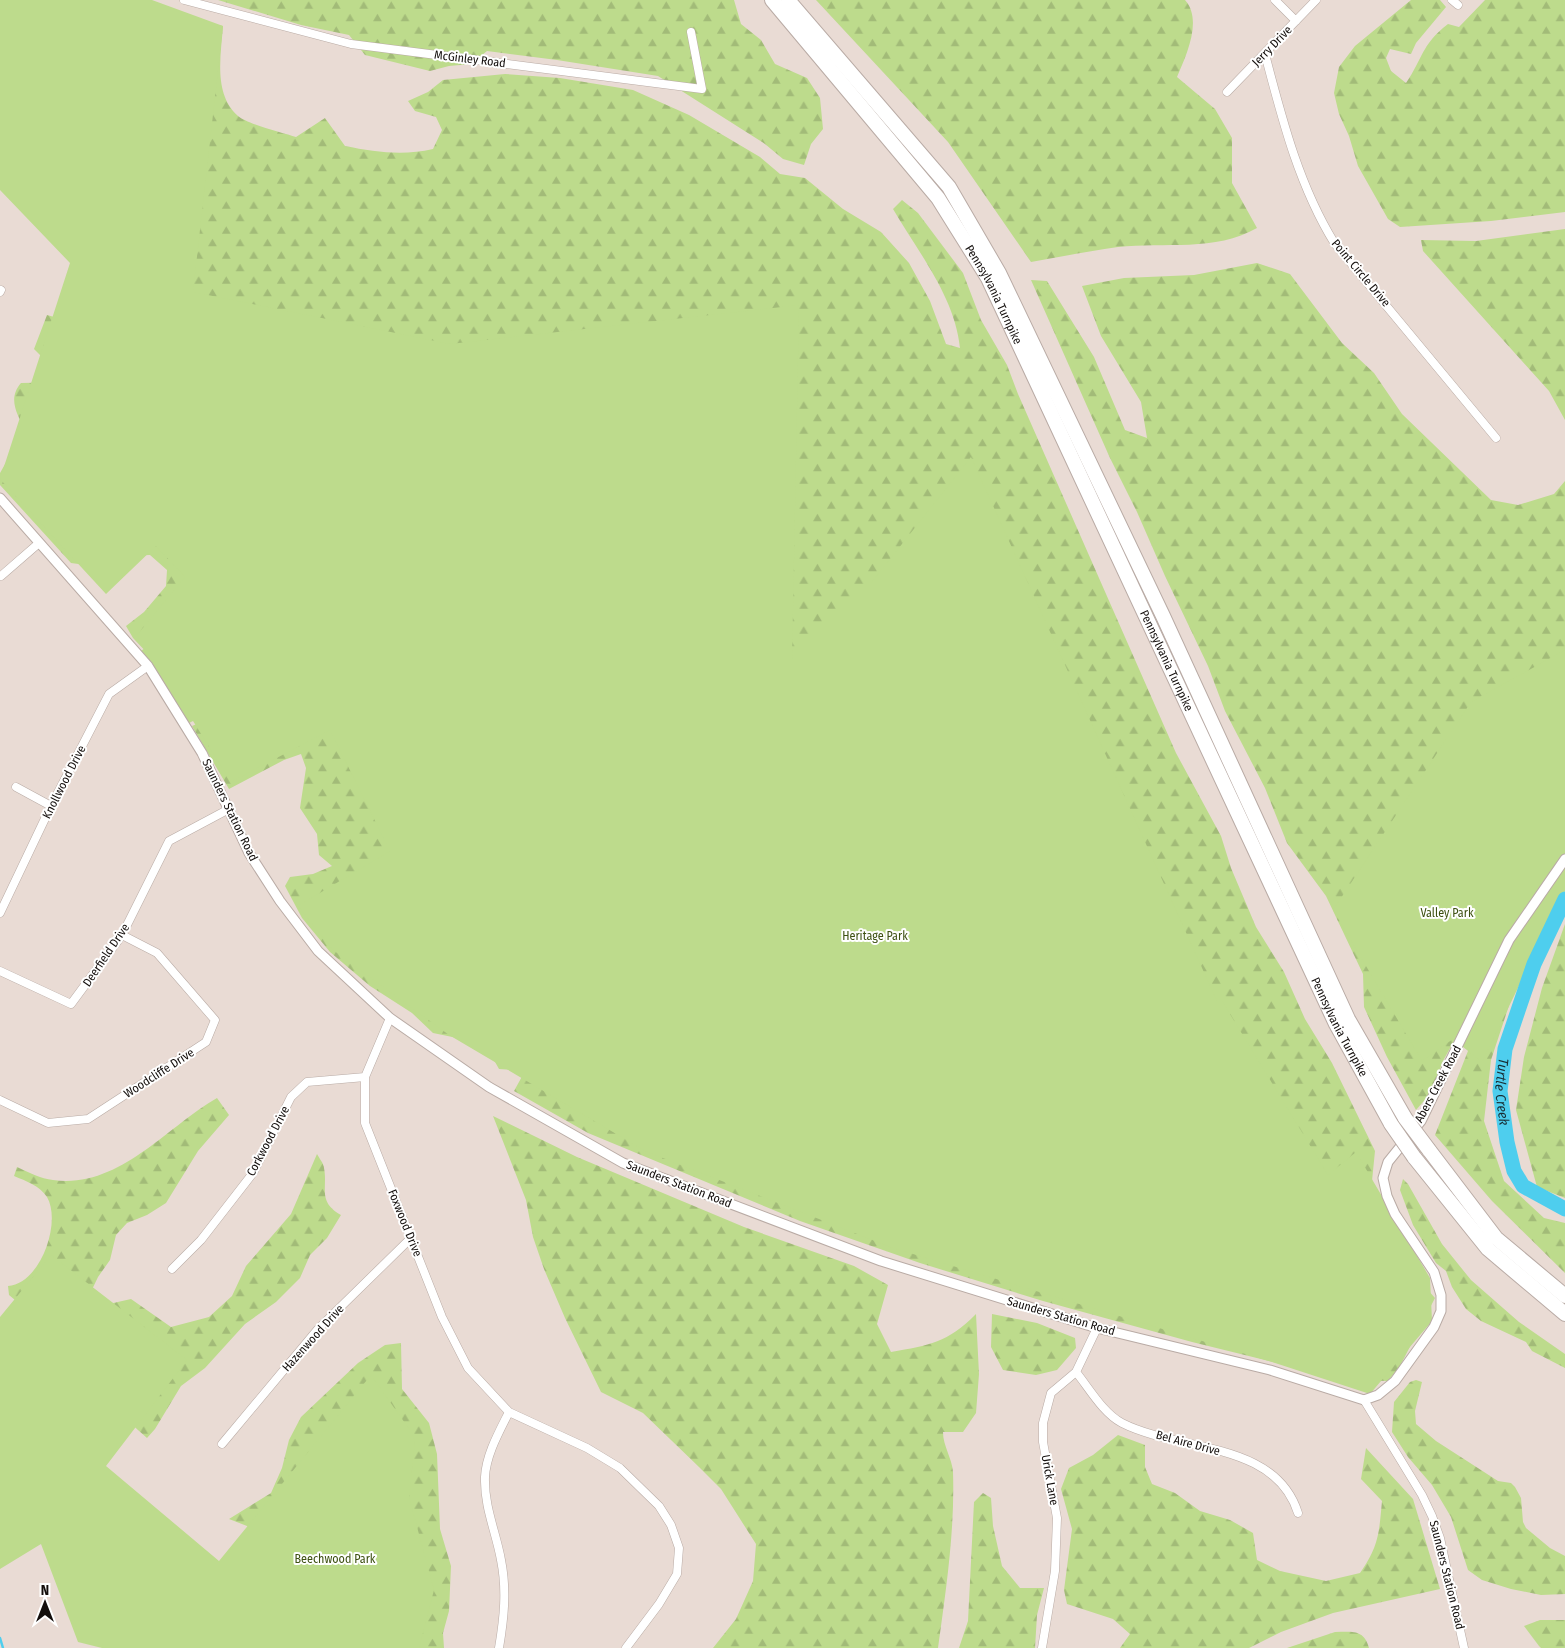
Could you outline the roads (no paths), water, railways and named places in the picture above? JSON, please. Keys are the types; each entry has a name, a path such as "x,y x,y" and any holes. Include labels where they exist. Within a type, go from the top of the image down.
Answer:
{"highway":[{"name":"Pennsylvania Turnpike","path":"772,0 938,198 988,278 1336,1024 1391,1124 1414,1158 1488,1249 1565,1314"},
{"name":"Pennsylvania Turnpike","path":"788,0 949,188 999,273 1158,607 1348,1019 1405,1118 1496,1238 1565,1296"}],"street":[{"name":"McGinley Road","path":"184,0 351,44 702,89 691,32"},
{"path":"1275,0 1296,21"},
{"name":"Jerry Drive","path":"1227,92 1316,0"},
{"name":"Point Circle Drive","path":"1265,54 1295,160 1323,224 1335,244 1496,438"},
{"name":"Saunders Station Road","path":"0,498 148,666 202,753 249,853 280,901 318,951 390,1018 489,1087 623,1163 881,1261 1097,1328 1270,1370 1364,1400 1422,1495 1432,1516 1440,1538 1464,1648"},
{"path":"1,576 39,543"},
{"name":"Knollwood Drive","path":"0,913 51,806 110,694 148,666"},
{"path":"16,787 51,806"},
{"name":"Deerfield Drive","path":"0,971 71,1004 122,935 169,841 229,809"},
{"name":"Abers Creek Road","path":"1364,1400 1378,1394 1395,1381 1434,1327 1441,1311 1441,1296 1434,1272 1395,1214 1386,1196 1383,1178 1388,1162 1421,1121 1510,940 1565,859"},
{"name":"Woodcliffe Drive","path":"0,1100 48,1122 88,1119 206,1042 215,1020 157,953 122,935"},
{"name":"Foxwood Drive","path":"390,1018 365,1077 365,1123 442,1317 468,1368 509,1412 587,1448 620,1468 659,1506 671,1525 678,1548 677,1574 659,1604 626,1648"},
{"name":"Corkwood Drive","path":"172,1268 201,1240 253,1173 291,1097 307,1082 365,1077"},
{"name":"Hazenwood Drive","path":"222,1444 318,1328 411,1238"},
{"name":"Urick Lane","path":"1042,1648 1055,1571 1057,1518 1043,1442 1043,1423 1051,1393 1076,1372 1097,1328"},
{"name":"Bel Aire Drive","path":"1076,1372 1106,1410 1120,1422 1138,1430 1250,1461 1273,1474 1292,1496 1298,1513"},
{"path":"499,1648 506,1605 505,1580 486,1504 485,1475 494,1444 509,1412"}],"waterway":[{"name":"Turtle Creek","path":"1565,899 1534,964 1505,1049 1500,1091 1507,1142 1514,1171 1523,1186 1565,1209"},
{"path":"0,1638 3,1648"}],"park label":[{"name":"Valley Park","path":"1447,913"},
{"name":"Heritage Park","path":"875,936"},
{"name":"Beechwood Park","path":"335,1559"}]}
